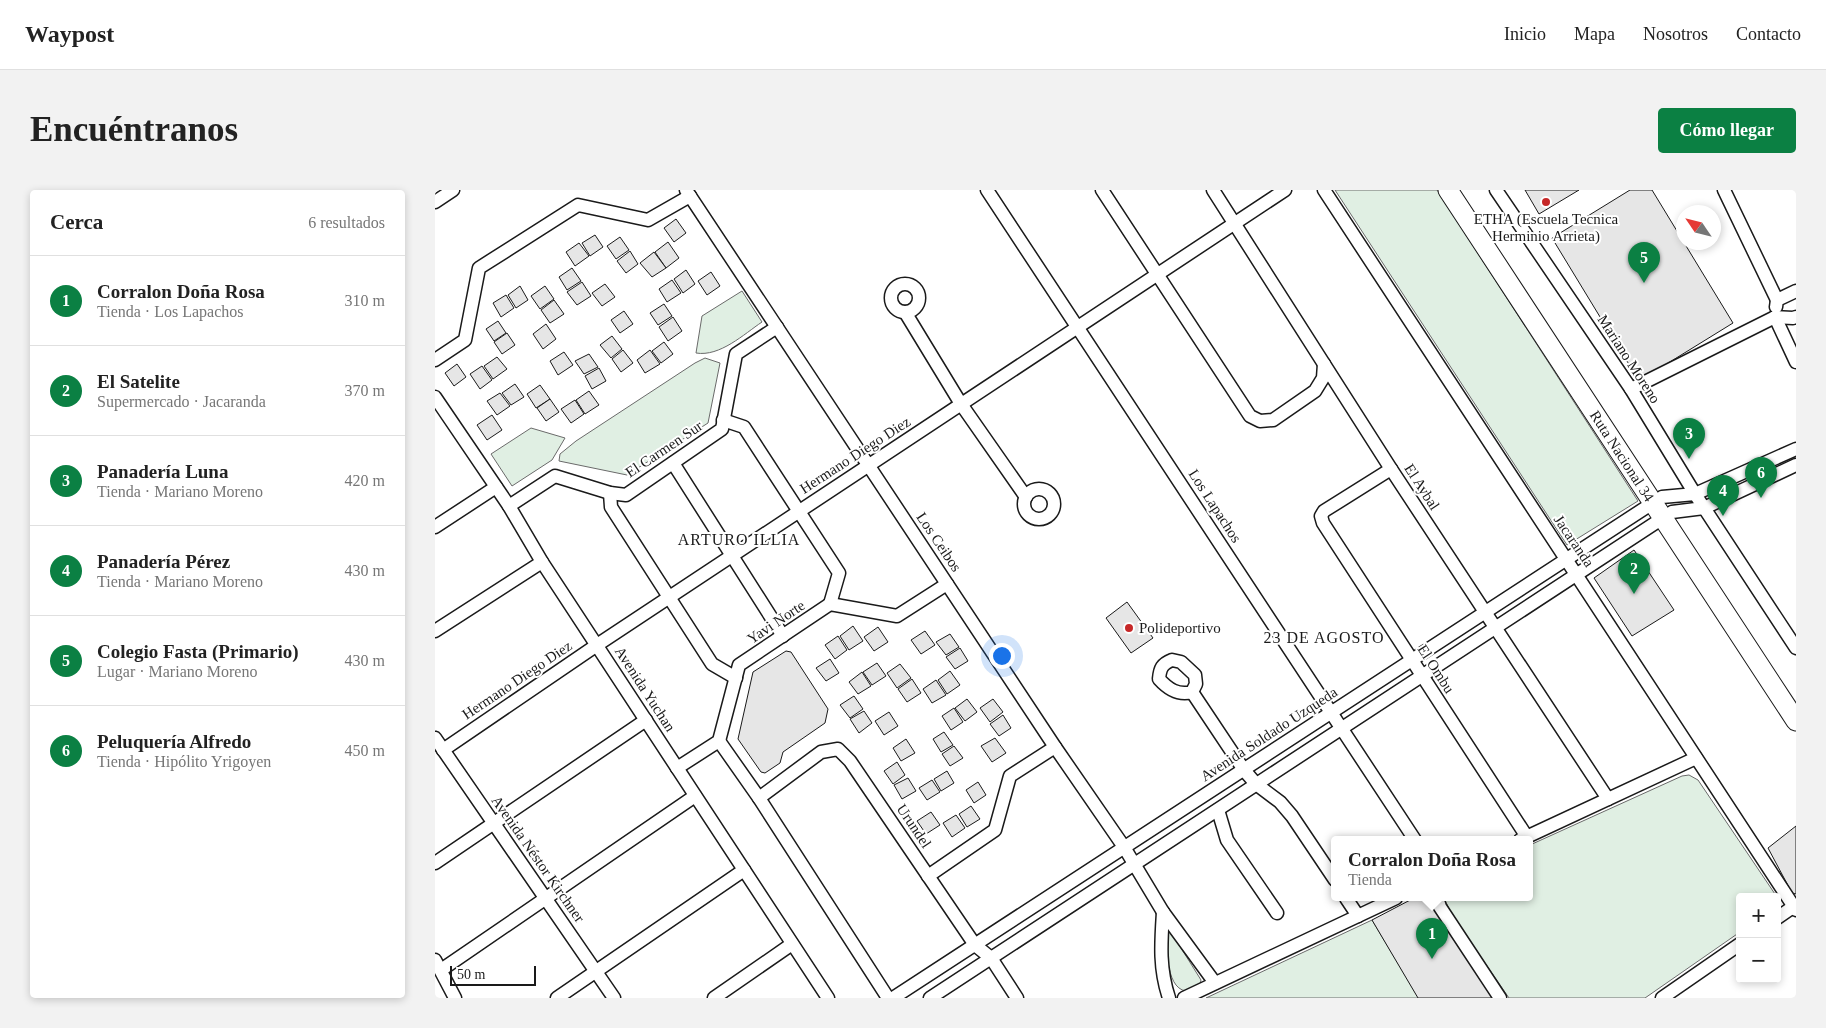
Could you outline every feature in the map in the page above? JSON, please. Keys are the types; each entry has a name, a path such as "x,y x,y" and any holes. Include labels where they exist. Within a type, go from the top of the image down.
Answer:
{"highway":[{"name":"Ruta Nacional 34","path":"1448,190 1796,702"},
{"name":"Ruta Nacional 34","path":"1463,190 1796,721"}],"street":[{"path":"435,202 453,190"},
{"name":"Los Lapachos","path":"987,190 1412,836"},
{"path":"1103,190 1250,416 1260,421 1273,420 1315,391 1323,378 1324,364"},
{"name":"El Aybal","path":"1213,190 1391,469 1607,799"},
{"name":"Hermano Diego Diez","path":"443,750 669,597 1285,190"},
{"name":"Jacaranda","path":"1324,190 1795,907"},
{"name":"Mariano Moreno","path":"1496,190 1631,389 1695,494 1796,648"},
{"path":"1724,190 1777,300 1775,317 1796,362"},
{"path":"435,360 465,340 479,268 578,205 648,220 688,193"},
{"name":"Los Ceibos","path":"688,193 1124,848 1163,912 1215,983"},
{"path":"1777,300 1796,291"},
{"path":"905,312 961,404 1025,498"},
{"path":"1631,389 1775,317 1796,317"},
{"name":"El Carmen Sur","path":"509,506 555,476 610,493 626,495 722,429 736,354 777,326"},
{"name":"Avenida Yuchan","path":"435,397 440,416 509,506 542,562 828,998"},
{"path":"723,420 744,427 839,573 830,604 897,616 947,584"},
{"path":"930,998 1577,574 1662,507 1796,448"},
{"path":"673,463 783,636"},
{"path":"1662,507 1704,508 1796,465"},
{"name":"El Ombu","path":"1391,469 1324,511 1321,516 1323,523 1521,836"},
{"path":"435,527 496,487"},
{"path":"610,493 611,507 712,664 736,678"},
{"name":"Avenida Soldado Uzqueda","path":"893,998 1566,559 1662,507"},
{"path":"435,631 542,562"},
{"name":"Yavi Norte","path":"719,741 739,665 830,604"},
{"path":"1191,692 1243,770 1256,784 1280,802 1293,816 1331,874"},
{"path":"435,863 646,720"},
{"name":"Avenida Néstor Kirchner","path":"435,738 614,998"},
{"path":"677,768 719,741 759,798 888,998"},
{"path":"928,876 995,830 1010,776 1055,747"},
{"name":"Urundel","path":"759,798 821,752 838,749 850,761 975,945 991,958 1017,998"},
{"path":"1529,836 1696,758"},
{"path":"455,998 438,965 545,898 695,796"},
{"path":"1218,810 1227,840 1277,913"},
{"path":"557,998 744,870"},
{"path":"1348,901 1358,916"},
{"path":"1184,998 1390,901"},
{"path":"1438,901 1440,907 1499,998"},
{"path":"1781,916 1795,907"},
{"path":"1163,912 1160,952 1164,981 1169,998"},
{"path":"714,998 792,944"},
{"path":"1662,998 1736,947"}],"green space":[{"path":"1335,190 1437,190 1638,501 1567,545"},
{"path":"742,291 762,322 723,348 714,352 696,353 702,316"},
{"path":"705,358 720,363 708,423 627,475 559,461 560,454 576,441"},
{"path":"531,428 565,438 552,460 512,486 491,454"},
{"path":"1689,775 1698,780 1774,893 1736,893 1736,935 1645,998 1509,998 1452,915 1445,901 1533,901 1533,844 1682,776"},
{"path":"1372,920 1419,998 1206,998"},
{"path":"1166,924 1201,980 1200,984 1186,991 1179,988 1170,973"}],"building":[{"name":"ETHA (Escuela Tecnica Herminio Arrieta)","path":"1525,190 1579,190 1539,214"},
{"path":"1630,190 1652,190 1676,229 1676,250 1689,250 1733,323 1639,381 1552,238"},
{"path":"676,219 686,233 674,242 664,228"},
{"path":"595,235 603,247 590,256 582,243"},
{"path":"620,237 629,250 616,259 607,246"},
{"path":"668,242 679,258 666,268 655,252"},
{"path":"579,243 589,256 575,266 566,252"},
{"path":"630,251 638,264 626,273 617,261"},
{"path":"654,252 666,268 652,277 640,263"},
{"path":"572,268 581,281 567,290 559,277"},
{"path":"686,270 695,284 683,293 674,279"},
{"path":"711,272 720,286 707,295 698,281"},
{"path":"672,280 681,293 667,302 659,289"},
{"path":"582,282 591,296 577,305 567,292"},
{"path":"605,284 615,297 602,306 592,293"},
{"path":"520,286 528,300 516,308 508,295"},
{"path":"545,286 554,299 540,309 531,296"},
{"path":"506,295 514,308 501,317 493,303"},
{"path":"554,300 564,314 550,323 541,310"},
{"path":"664,304 672,316 658,325 650,313"},
{"path":"624,311 633,324 620,333 611,320"},
{"path":"673,317 682,331 668,341 659,327"},
{"path":"498,321 506,333 494,341 486,329"},
{"path":"546,324 556,339 543,349 533,334"},
{"path":"507,333 515,345 502,354 494,342"},
{"path":"612,336 622,349 611,358 600,345"},
{"path":"664,342 673,354 661,363 652,351"},
{"path":"623,350 633,363 621,372 612,359"},
{"path":"650,350 660,364 645,373 637,360"},
{"path":"564,352 573,365 558,375 550,361"},
{"path":"589,354 598,367 584,374 575,361"},
{"path":"497,357 507,369 493,379 484,366"},
{"path":"457,364 466,377 454,386 445,373"},
{"path":"482,366 492,380 480,389 470,374"},
{"path":"599,368 606,381 592,389 585,376"},
{"path":"515,384 524,397 511,405 502,393"},
{"path":"540,385 550,399 536,408 527,394"},
{"path":"589,391 599,405 585,414 576,400"},
{"path":"500,393 510,406 497,415 487,401"},
{"path":"550,399 559,412 546,421 537,408"},
{"path":"575,400 584,414 571,423 561,409"},
{"path":"492,415 502,430 487,440 477,425"},
{"path":"1634,550 1674,610 1632,636 1594,578"},
{"name":"Polideportivo","path":"1127,602 1153,638 1131,653 1106,618"},
{"path":"853,626 863,641 849,650 840,636"},
{"path":"878,627 888,642 874,651 864,637"},
{"path":"925,631 935,645 921,654 911,640"},
{"path":"950,634 959,647 946,655 936,642"},
{"path":"838,636 847,650 835,659 825,645"},
{"path":"960,648 968,661 955,669 946,657"},
{"path":"786,651 791,652 828,709 825,723 783,752 780,763 765,773 761,772 738,739 753,672"},
{"path":"830,659 839,673 826,681 816,668"},
{"path":"877,663 886,676 872,685 863,672"},
{"path":"900,664 911,678 897,688 887,673"},
{"path":"950,671 960,685 947,694 938,680"},
{"path":"862,672 871,686 858,694 849,682"},
{"path":"912,679 921,693 907,702 898,689"},
{"path":"936,680 946,695 932,703 923,689"},
{"path":"854,696 863,709 850,718 840,705"},
{"path":"967,699 977,712 965,721 955,708"},
{"path":"993,699 1003,712 990,722 980,708"},
{"path":"954,708 963,722 951,730 942,716"},
{"path":"864,711 872,723 859,733 850,719"},
{"path":"889,712 898,726 884,735 875,721"},
{"path":"1003,715 1011,728 999,736 990,724"},
{"path":"944,732 953,745 941,752 933,739"},
{"path":"995,738 1006,753 992,762 981,746"},
{"path":"906,739 915,753 901,761 893,748"},
{"path":"954,746 963,758 950,766 942,754"},
{"path":"897,762 905,775 893,784 884,771"},
{"path":"947,771 954,783 941,791 934,779"},
{"path":"908,778 916,791 902,799 894,785"},
{"path":"932,780 940,792 927,800 919,788"},
{"path":"978,782 986,795 974,803 966,790"},
{"path":"971,806 980,819 967,827 959,814"},
{"path":"931,812 940,825 926,834 917,821"},
{"path":"956,815 965,828 952,837 943,823"},
{"path":"1796,826 1796,894 1792,893 1768,848"},
{"path":"1408,901 1431,902 1495,998 1418,998 1372,920"}],"place":[{"name":"ETHA (Escuela Tecnica Herminio Arrieta)","path":"1546,202"},
{"name":"Colegio Fasta (Primario)","path":"1644,283"},
{"name":"Panadería Luna","path":"1689,459"},
{"name":"Peluquería Alfredo","path":"1761,498"},
{"name":"Panadería Pérez","path":"1723,516"},
{"name":"El Satelite","path":"1634,594"},
{"name":"Polideportivo","path":"1129,628"},
{"name":"Corralon Doña Rosa","path":"1432,959"}],"district":[{"name":"ARTURO ILLIA","path":"739,539"},
{"name":"23 DE AGOSTO","path":"1324,637"}]}
